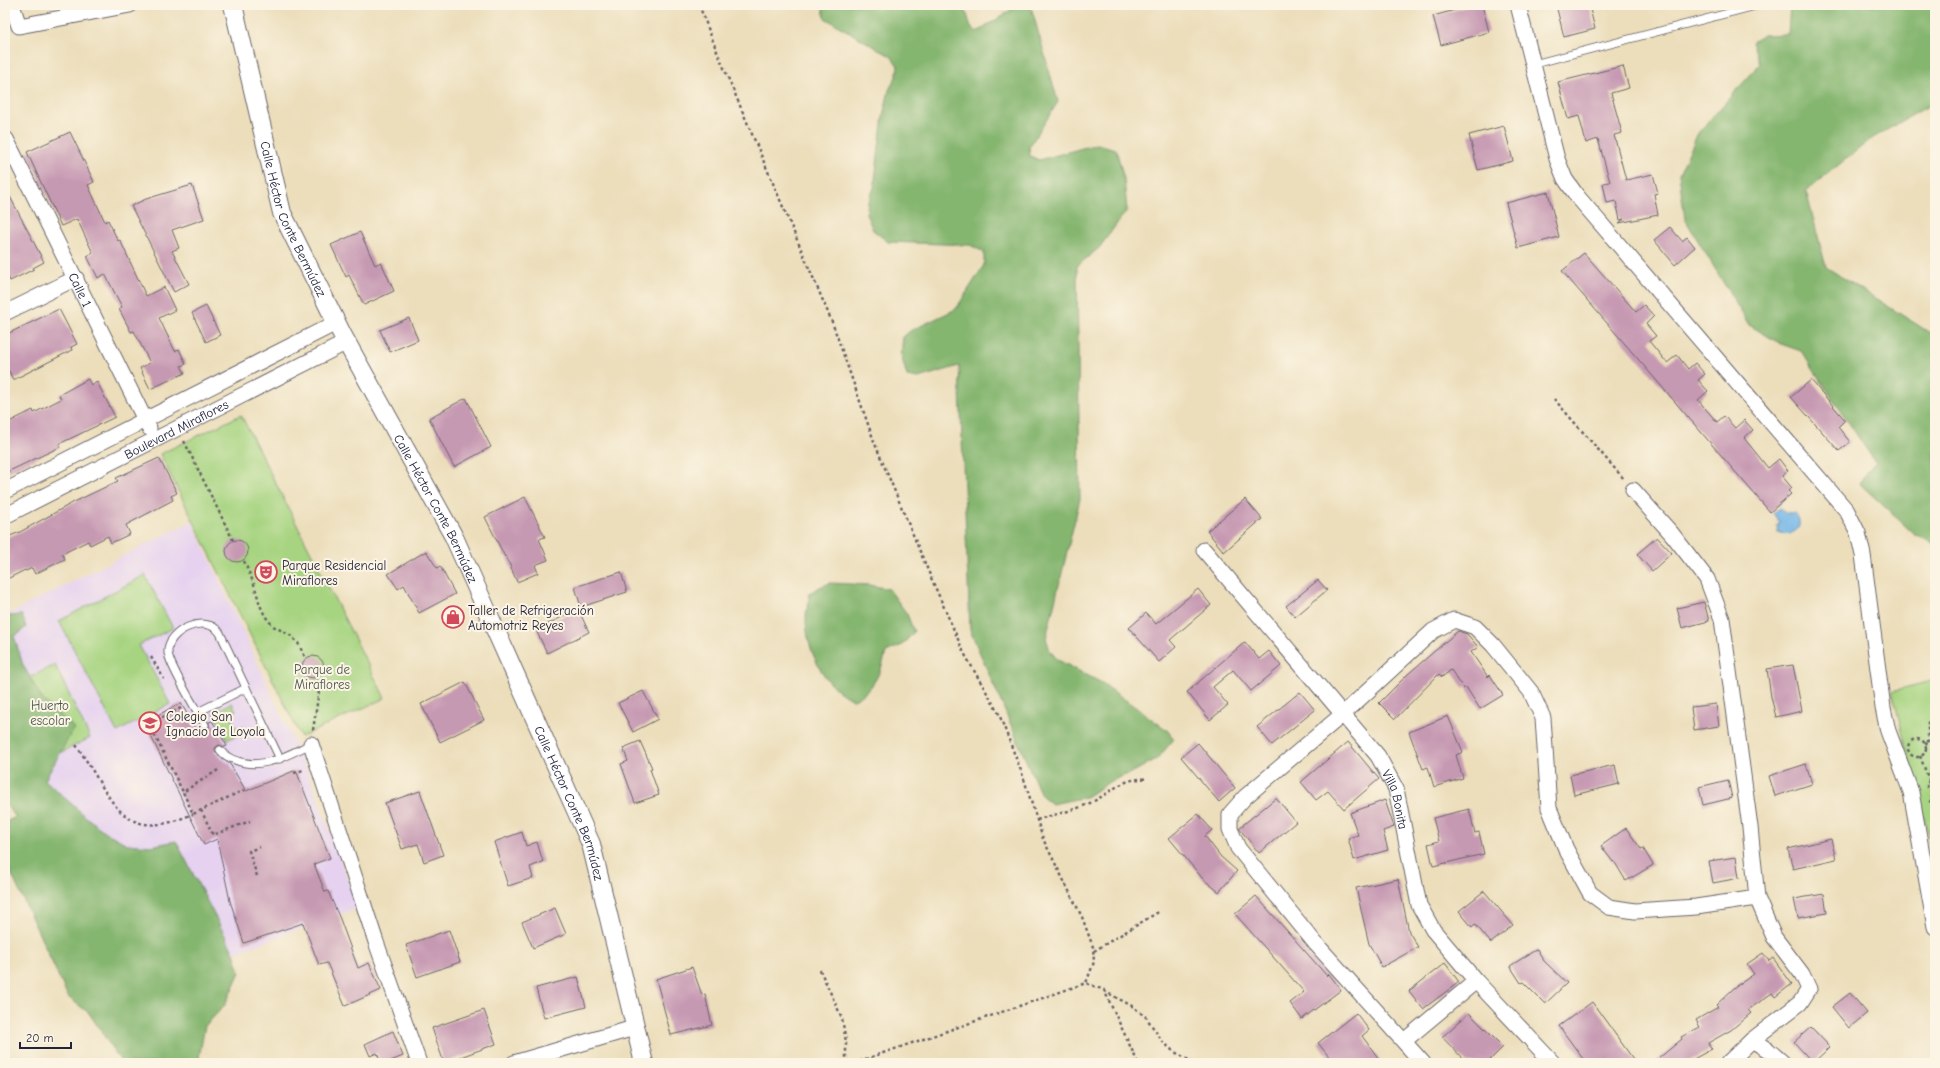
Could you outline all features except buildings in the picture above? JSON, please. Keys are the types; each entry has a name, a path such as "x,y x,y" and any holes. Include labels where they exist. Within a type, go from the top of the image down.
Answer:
{"street":[{"path":"12,5 19,26 130,5"},
{"name":"Calle Héctor Conte Bermúdez","path":"233,5 282,213 346,342 454,537 591,844 634,1028 644,1063"},
{"path":"1518,5 1557,159 1565,179 1577,196 1847,512 1858,533 1863,555 1883,708 1888,731 1911,792 1935,927"},
{"name":"Calle 1","path":"6,140 155,439"},
{"path":"5,313 76,278"},
{"path":"5,491 336,323"},
{"name":"Boulevard Miraflores","path":"5,516 346,342"},
{"path":"1633,490 1672,534 1707,579 1722,619 1750,827 1757,898 1774,937 1802,974 1809,989 1800,1003 1752,1040 1728,1063"},
{"name":"Villa Bonita","path":"1204,550 1378,756 1396,789 1419,905 1433,930 1476,981 1553,1063"},
{"path":"1424,1063 1316,944 1238,848 1230,829 1230,814 1245,797 1343,714 1433,631 1454,620 1475,626 1494,645 1531,692 1543,718 1549,808 1566,849 1590,893 1609,907 1635,911 1696,907 1757,898"},
{"path":"311,744 376,942 419,1063"},
{"path":"1404,1042 1476,981"},
{"path":"514,1063 634,1028"},
{"path":"1752,1040 1768,1050 1783,1063"}],"lane":[{"path":"1534,64 1759,5"},
{"path":"205,725 173,666 168,653 171,640 180,632 204,624 217,628 280,759"},
{"path":"198,712 246,688"},
{"path":"220,750 223,755 248,764 260,764 280,759 311,744"}],"path":[{"path":"699,5 718,54 832,322 875,444 932,580 964,652 999,714 1023,776 1043,839 1082,917 1094,952 1094,962 1086,983"},
{"path":"1554,399 1633,490"},
{"path":"178,428 233,540"},
{"path":"244,561 265,616 273,626 290,635 298,642 305,656"},
{"path":"311,744 320,691 315,676"},
{"path":"181,708 149,724 193,814"},
{"path":"1920,756 1911,754 1908,746 1911,741 1916,739 1928,745 1928,720"},
{"path":"1920,756 1926,751 1924,742"},
{"path":"76,745 113,804 123,815 143,824 173,822 244,790"},
{"path":"1920,756 1929,780 1926,786 1933,789"},
{"path":"183,792 218,770"},
{"path":"1036,820 1089,804 1112,789 1135,778 1148,779"},
{"path":"1929,780 1935,782"},
{"path":"1933,789 1935,797"},
{"path":"1932,800 1933,789"},
{"path":"202,810 213,835 250,821"},
{"path":"257,876 249,851 260,847"},
{"path":"1094,952 1160,911"},
{"path":"820,970 842,1018 846,1042 846,1063"},
{"path":"854,1063 1086,983 1104,990 1132,1006 1146,1017 1162,1041 1173,1051 1194,1063"},
{"path":"1104,990 1138,1063"}],"shaded area":[{"name":"Colegio San Ignacio de Loyola","path":"192,521 309,775 358,908 234,953 176,841 151,846 127,844 105,832 45,780 5,616"}],"green space":[{"path":"822,5 964,5 971,27 975,32 981,30 1018,5 1026,6 1032,10 1058,102 1029,147 1030,156 1039,160 1097,144 1116,149 1124,179 1127,210 1099,248 1077,266 1080,499 1046,638 1050,651 1058,660 1102,683 1167,730 1174,739 1158,758 1135,771 1109,782 1086,797 1052,804 1041,795 970,630 959,366 918,378 907,376 901,355 903,337 910,331 956,309 984,265 984,252 970,245 888,242 873,230 866,214 868,202 874,188 883,116 889,90 897,75 898,66 892,57 825,18"},
{"path":"1790,5 1935,5 1935,102 1871,139 1806,191 1826,267 1935,336 1935,544 1914,534 1859,483 1875,462 1801,351 1781,344 1749,325 1685,219 1679,174 1698,133 1760,64 1752,42 1764,35 1788,34"},
{"name":"Parque de Miraflores","path":"241,415 385,698 301,737 160,454"},
{"path":"145,575 173,628 139,645 170,704 117,732 59,621"},
{"path":"830,583 869,585 889,589 907,614 914,632 902,645 886,652 879,674 871,686 866,692 854,700 833,686 825,676 818,665 809,640 806,615 810,593"},
{"path":"22,615 26,627 14,636 23,665 42,699 74,728 45,780 105,832 127,844 151,846 176,841 234,953 240,972 225,1005 205,1026 199,1058 202,1063 122,1063 89,1013 68,997 6,862 5,822 16,817 5,804 5,616"},
{"name":"Huerto escolar","path":"55,665 90,738 46,760 10,687"},
{"path":"1935,680 1935,841 1930,842 1892,691"},
{"path":"232,703 236,711 230,715 237,729 243,726 245,731 227,740 213,712"}],"water":[{"path":"1780,508 1785,513 1794,513 1798,518 1799,526 1797,530 1789,533 1778,532 1777,526 1779,522 1773,513"}],"place":[{"name":"Parque Residencial Miraflores","path":"266,572"},
{"name":"Taller de Refrigeración Automotriz Reyes","path":"453,617"},
{"name":"Colegio San Ignacio de Loyola","path":"150,723"}]}
